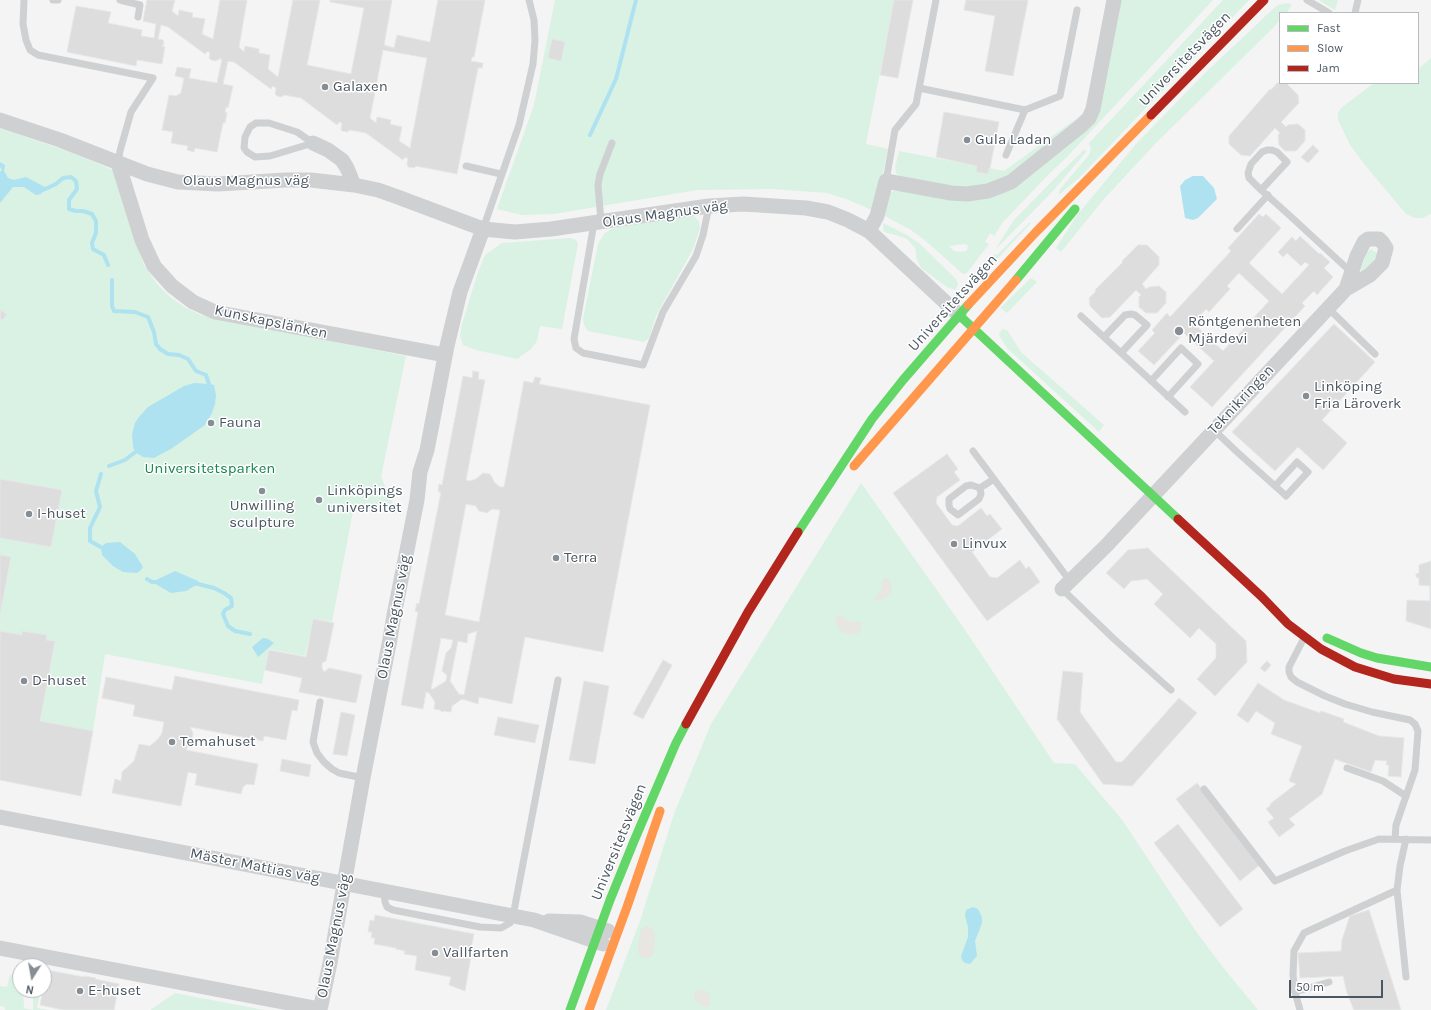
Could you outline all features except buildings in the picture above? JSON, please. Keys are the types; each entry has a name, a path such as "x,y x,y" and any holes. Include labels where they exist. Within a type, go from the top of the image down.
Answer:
{"main road":[{"name":"Universitetsvägen","path":"570,1010 654,790 676,743 748,612 780,559 872,419 903,380 959,315 1036,232 1264,0"},
{"name":"Universitetsvägen","path":"1090,190 1144,121"},
{"name":"Universitetsvägen","path":"805,522 1045,246 1080,202"},
{"name":"Olaus Magnus väg","path":"959,315 974,328"},
{"path":"974,328 1262,597 1288,624 1377,658 1431,667"},
{"path":"1262,597 1305,625"},
{"path":"1317,636 1321,650 1355,667 1394,679 1431,684"},
{"name":"Universitetsvägen","path":"669,784 705,689"},
{"name":"Universitetsvägen","path":"589,1010 615,941 662,805"}],"street":[{"path":"869,231 877,216 886,181 936,191 967,194 988,191 1011,182 1089,118 1093,109 1114,0"},
{"path":"0,120 60,140 118,163"},
{"path":"313,142 342,160 354,185"},
{"name":"Olaus Magnus väg","path":"118,163 147,174 178,182 218,184 311,180 354,185 378,190 483,229 515,232 598,223 709,206 743,204 806,208 828,212 842,217 869,231 959,315"},
{"name":"Kunskapslänken","path":"118,163 142,240 154,266 172,286 193,302 215,312 446,355"},
{"name":"Olaus Magnus väg","path":"320,1010 417,500 420,472 427,450 460,292 483,229"},
{"name":"Teknikringen","path":"1066,585 1106,546 1356,277"},
{"name":"Mäster Mattias väg","path":"0,817 534,920 580,922 598,935 615,941"},
{"path":"0,948 320,1010"}],"lane":[{"path":"24,0 23,24 26,40 30,50 38,55 153,78 131,112 118,163"},
{"path":"53,0 58,0"},
{"path":"120,0 140,5 138,17"},
{"name":"Olaus Magnus väg","path":"483,229 519,125 533,64 535,40 534,20 529,0"},
{"path":"886,181 896,130 916,104 936,0"},
{"path":"1307,0 1326,12"},
{"path":"1355,12 1358,0"},
{"path":"919,88 1024,110 1060,96 1077,10"},
{"path":"1006,155 1024,110"},
{"path":"256,123 269,123 297,132 313,142 270,156 255,157 244,148 245,137 250,127 256,123"},
{"path":"612,143 600,174 598,185 598,223 574,339 576,348 583,354 643,365 663,312 696,256 703,236 709,206"},
{"path":"1261,190 1288,162 1277,152 1272,150 1262,152 1249,168 1249,178 1261,190 1356,277"},
{"path":"466,166 501,174"},
{"path":"1237,229 1268,196"},
{"path":"1328,308 1375,354"},
{"path":"1104,337 1125,315 1135,315 1146,325 1121,353"},
{"path":"1081,316 1185,412"},
{"path":"1151,381 1181,348 1198,364 1168,397"},
{"path":"1214,430 1275,486 1286,496 1308,472 1297,462 1275,486"},
{"path":"973,451 994,479 1066,585 1114,639 1171,690"},
{"path":"980,488 994,479"},
{"path":"971,485 980,488 981,494 979,499 958,515 950,509 949,499 966,486 971,485"},
{"path":"1317,636 1297,648 1289,667 1289,672 1297,682 1345,704 1372,712 1410,720 1415,724 1418,731 1415,770 1396,826 1395,839"},
{"path":"513,916 558,680"},
{"path":"320,702 313,742 317,753 324,762 339,773 363,778"},
{"path":"1347,768 1383,781 1406,796"},
{"path":"1204,789 1275,881 1344,851 1379,839 1431,840"},
{"path":"1406,839 1400,866 1397,890 1406,976"},
{"path":"1300,1010 1295,992 1293,975 1294,951 1304,933 1397,890"},
{"path":"1295,992 1329,982"}],"green space":[{"path":"555,0 894,0 866,144 888,149 878,199 872,210 827,193 772,189 697,190 554,214 522,215 497,209 534,105"},
{"path":"1118,0 1213,0 1067,157 1003,222 994,236 990,233 985,242 989,244 967,273 963,274 911,230 885,216 888,198 891,192 897,190 980,197 1084,130","holes":["965,244 968,246 966,251 960,252 954,251 949,246"]},
{"path":"1223,0 1249,0 1080,177 1060,194 1060,189 1089,155 1091,149 1089,143"},
{"path":"1319,0 1338,0 1335,10"},
{"path":"1288,3 1292,5 1287,12 1279,12 1279,21 1274,27 1157,142 1103,200 1061,252 1056,248 1078,214 1136,144 1205,73 1278,5"},
{"path":"1431,58 1431,214 1422,218 1415,218 1406,214 1350,145 1338,120 1338,113 1341,108 1373,84 1419,84 1419,68"},
{"path":"1087,111 1012,176 987,186 944,188 902,178 896,173 895,167 899,151 977,166 976,172 988,174 989,168 1004,171"},
{"name":"Universitetsparken","path":"0,128 73,153 113,170 144,265 158,285 170,297 186,308 201,315 406,356 381,477 397,513 354,506 332,622 313,619 305,656 269,649 262,684 105,654 93,731 40,721 55,641 46,640 46,635 23,631 22,635 0,631 0,614 11,557 0,555 0,538 51,547 62,490 0,479"},
{"path":"1085,149 1086,152 1053,191 995,250 1013,221"},
{"path":"693,215 699,221 700,229 693,249 656,316 649,338 644,342 588,331 584,325 583,319 598,244 604,234 612,228"},
{"path":"883,223 919,243 956,279 958,285 955,290 947,287 921,268 916,258 915,248 907,239 884,232"},
{"path":"1029,223 1031,223 974,284 973,280 990,256 998,254"},
{"path":"570,238 576,240 578,244 562,329 540,326 537,341 531,349 517,359 476,350 463,345 460,336 462,324 478,272 485,255 502,243"},
{"path":"1371,249 1377,253 1377,257 1364,274 1360,273 1366,253"},
{"path":"1031,278 1037,282 1007,313 1000,308"},
{"path":"1002,329 1007,330 1021,352 1104,425 1099,432 1007,348 999,335"},
{"path":"861,483 963,627 1054,763 1075,764 1123,821 1195,930 1258,1010 606,1010 640,921 674,814 711,724"},
{"path":"10,975 12,975 12,998 23,998 24,1008 33,1010 5,1010 5,1007 0,1006 0,986 7,987"},
{"path":"175,993 264,1010 150,1010"},
{"path":"33,998 39,998 37,1008 48,1010 33,1010"}],"sand":[{"path":"885,577 889,580 892,587 891,592 887,597 879,601 876,600 875,597 881,590 882,581"},
{"path":"837,616 842,616 850,622 861,621 859,633 855,635 843,633 838,628 835,621"},
{"path":"646,926 651,928 655,934 655,941 653,955 648,958 643,958 639,955 638,945 641,929"},
{"path":"702,989 709,993 710,1005 707,1007 703,1006 694,998 694,993"}],"water":[{"path":"0,162 5,165 4,171 8,178 14,180 26,177 45,187 41,194 36,195 24,187 13,187 0,203 0,172 2,170 0,167"},
{"path":"1193,176 1203,176 1214,188 1217,199 1198,218 1193,220 1185,218 1180,186 1185,180"},
{"path":"194,383 214,385 216,395 215,404 205,425 171,449 154,458 143,457 135,452 132,434 135,423 139,417 148,407 184,386"},
{"path":"120,542 135,554 143,567 137,573 123,572 113,566 102,555 101,547 106,543"},
{"path":"175,571 198,581 198,584 186,591 171,593 152,582"},
{"path":"263,638 274,643 258,657 252,647"},
{"path":"973,907 978,909 982,917 982,923 975,941 977,956 970,964 965,963 961,956 968,937 968,927 965,916 966,910"}],"waterway":[{"path":"590,135 616,79 636,0"},
{"path":"43,190 56,184 63,178 71,177 76,181 77,189 69,200 69,209 92,214 96,221 96,233 92,243 93,249 104,255 108,265"},
{"path":"112,280 112,306 114,311 135,312 148,317 154,332 156,344 160,349 168,354 179,355 188,359 196,371 206,375 209,384 207,389"},
{"path":"109,466 125,460 138,450"},
{"path":"101,474 96,491 100,507 90,528 90,541 106,550"},
{"path":"147,579 152,582 157,582"},
{"path":"194,583 214,588 231,598 232,606 225,610 223,614 228,626 235,631 250,634"}],"traffic: fast":[{"path":"1016,280 1075,209"},
{"path":"798,532 872,419 903,380 968,305"},
{"path":"959,315 1178,519"},
{"path":"1327,638 1361,653 1377,658 1431,667"},
{"path":"570,1010 610,900 676,743 686,724"}],"traffic: slow":[{"path":"968,305 1036,232 1151,115"},
{"path":"854,466 1016,280"},
{"path":"589,1010 660,811"}],"traffic: jam":[{"path":"1151,115 1264,0"},
{"path":"1178,519 1262,597 1288,624 1321,649 1355,667 1394,679 1431,684"},
{"path":"686,724 748,612 798,532"}],"place":[{"name":"Galaxen","path":"325,87"},
{"name":"Gula Ladan","path":"967,140"},
{"name":"Röntgenenheten Mjärdevi","path":"1179,331"},
{"name":"Linköping Fria Läroverk","path":"1306,396"},
{"name":"Fauna","path":"211,423"},
{"name":"Unwilling sculpture","path":"262,491"},
{"name":"Linköpings universitet","path":"319,500"},
{"name":"I-huset","path":"29,514"},
{"name":"Linvux","path":"954,544"},
{"name":"Terra","path":"556,558"},
{"name":"D-huset","path":"24,681"},
{"name":"Temahuset","path":"172,742"},
{"name":"Vallfarten","path":"435,953"},
{"name":"E-huset","path":"80,991"}]}
